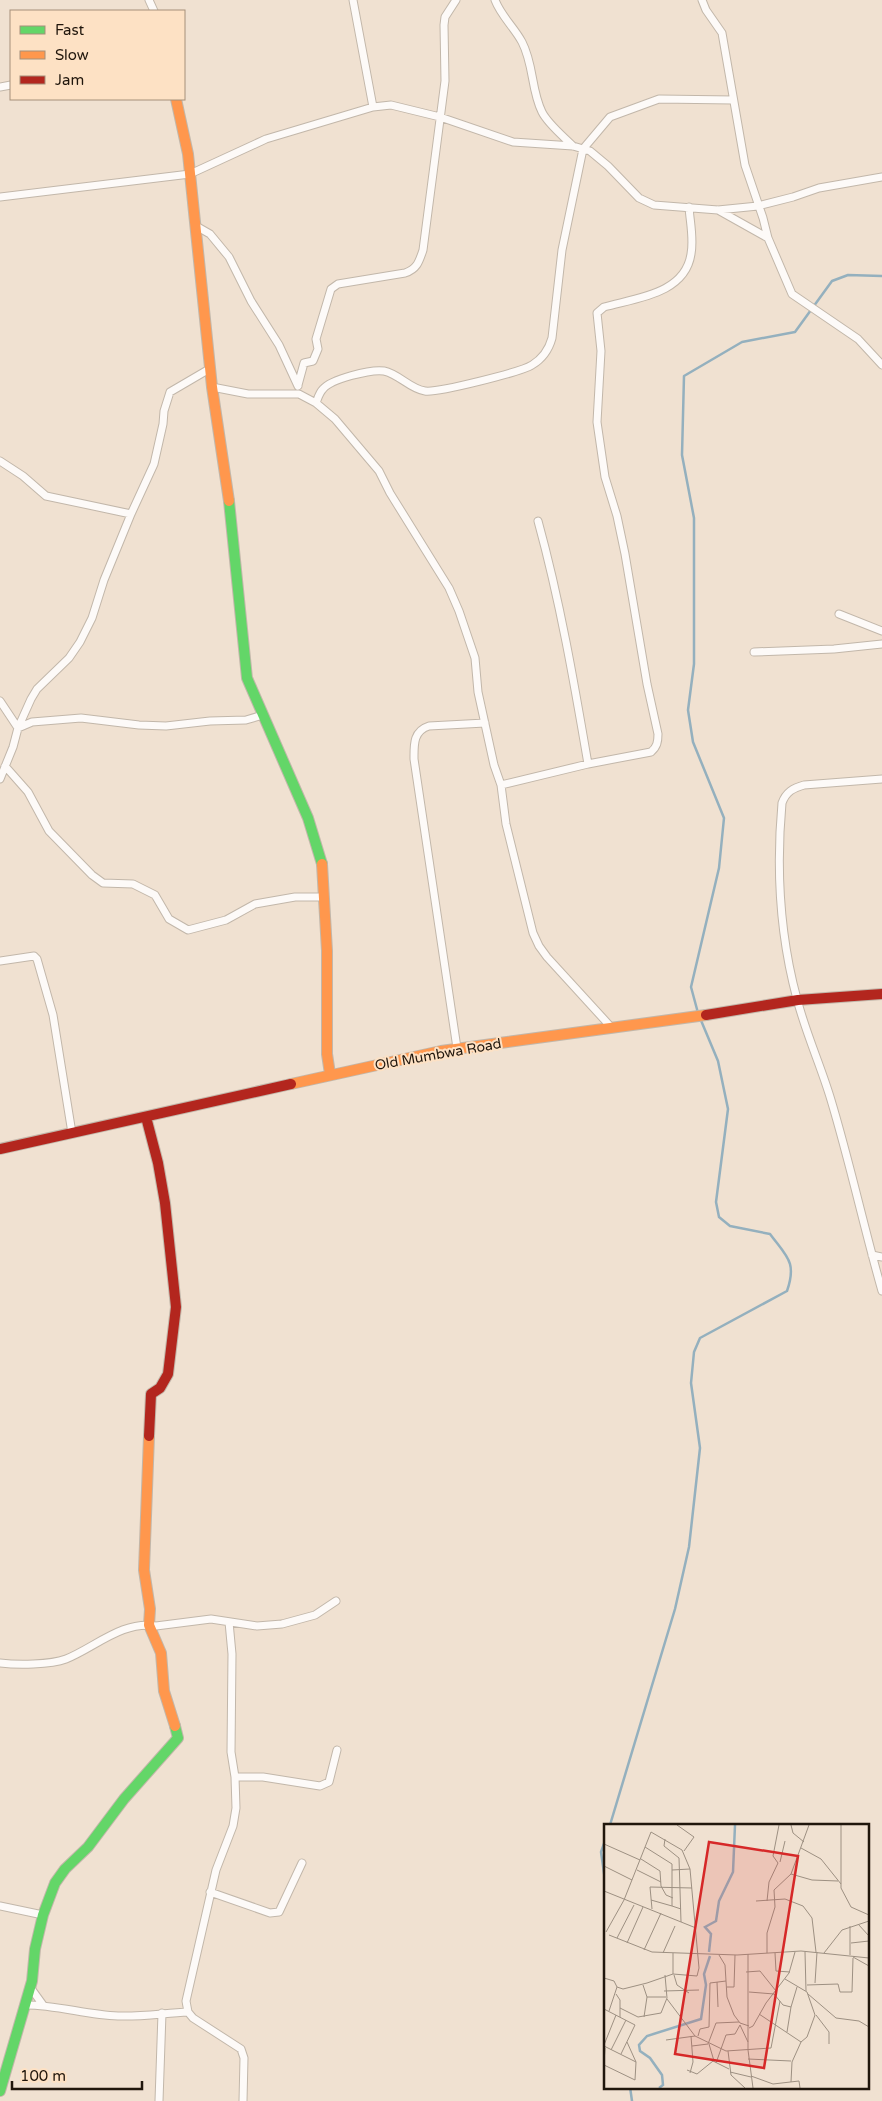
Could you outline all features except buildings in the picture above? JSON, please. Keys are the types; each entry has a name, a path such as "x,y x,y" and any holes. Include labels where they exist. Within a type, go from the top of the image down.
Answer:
{"street":[{"path":"353,0 372,107"},
{"path":"298,385 304,363 313,361 318,349 316,339 331,288 338,284 405,274 413,270 419,263 423,250 446,70 445,17 456,0"},
{"path":"495,0 500,11 522,42 532,67 537,98 542,113 573,146"},
{"path":"702,0 706,10 722,33 745,165 768,238 788,287 797,299 826,316 858,339 882,365"},
{"path":"316,403 321,391 333,382 368,372 383,371 417,389 431,391 512,373 532,365 542,357 549,347 552,338 562,250 584,149 610,117 659,99 733,100"},
{"path":"176,100 190,174 212,387 229,504 238,605 248,678 308,818 322,864 327,951 327,1054 330,1074"},
{"path":"0,197 190,174 266,138 372,107 391,105 440,117 513,142 573,146 590,151 644,202 654,204 718,210 758,206 819,188 882,177"},
{"path":"500,784 651,752 656,748 658,734 647,684 625,554 617,516 605,477 597,422 600,352 597,313 604,307 665,290 679,279 689,263 691,255 689,208"},
{"path":"718,210 768,238"},
{"path":"196,226 210,234 224,251 279,345 298,385 299,394"},
{"path":"0,779 18,728 37,689 69,658 87,630 131,514 154,464 164,424 164,411 170,392 211,368"},
{"path":"212,387 248,394 299,394 316,403 335,419 379,471 390,493 449,588 462,619 475,658 478,692 494,766 500,784 506,824 525,905 538,946 611,1027"},
{"path":"0,461 23,476 46,496 131,514"},
{"path":"538,521 552,570 564,626 588,764"},
{"path":"839,614 882,631"},
{"path":"754,652 834,649 882,644"},
{"path":"0,701 18,728"},
{"path":"18,728 32,722 80,718 139,725 166,726 210,721 246,720 263,715"},
{"path":"457,1048 414,759 414,743 417,733 422,728 429,726 485,723"},
{"path":"5,766 28,792 49,831 92,875 103,883 133,884 155,895 170,918 188,930 226,920 255,904 295,897 324,897"},
{"path":"882,779 804,785 793,788 785,796 782,803 779,864 783,927 798,1000 832,1102 882,1291"},
{"path":"0,961 34,956 37,959 53,1015 72,1133"},
{"name":"Old Mumbwa Road","path":"0,1149 330,1074 457,1048 611,1027 657,1023 798,1000 882,994"},
{"path":"0,2091 26,2005 43,1914 55,1883 65,1869 88,1847 124,1799 178,1738 164,1691 161,1653 150,1625 150,1609 144,1570 145,1498 151,1394 160,1388 168,1374 176,1306 165,1203 158,1163 146,1117"},
{"path":"872,1255 882,1256"},
{"path":"0,1663 60,1661 104,1641 115,1632 150,1625 156,1626 211,1619 257,1626 282,1624 315,1615 336,1601"},
{"path":"229,1622 232,1663 231,1752 235,1777 236,1808 233,1826 216,1870 210,1892 186,2001 188,2012 193,2018 241,2049 244,2058 243,2101"},
{"path":"235,1777 263,1777 320,1786 329,1782 337,1750"},
{"path":"210,1892 270,1913 279,1912 302,1863"},
{"path":"0,1906 43,1914"},
{"path":"30,1987 43,2005"},
{"path":"26,2005 43,2005 79,2013 119,2016 188,2012"},
{"path":"159,2101 162,2014"}],"waterway":[{"path":"698,1013 691,987 719,868 724,818 693,742 688,710 694,664 694,518 682,455 684,376 742,342 795,332 832,281 848,275 882,276"},
{"path":"610,1824 675,1609 689,1547 700,1448 691,1383 694,1352 700,1338 787,1291 791,1273 789,1260 770,1234 730,1226 719,1217 716,1202 728,1109 718,1061 700,1018"},
{"path":"604,1844 601,1852 604,1873"},
{"path":"630,2088 632,2101"}],"traffic: fast":[{"path":"229,501 247,678 308,818 322,864"},
{"path":"0,2091 32,1981 35,1949 43,1915 55,1883 65,1869 88,1847 124,1799 178,1738 175,1726"}],"traffic: slow":[{"path":"176,100 188,154 212,387 229,501"},
{"path":"322,864 327,951 327,1054 330,1074"},
{"path":"291,1084 441,1051 706,1015"},
{"path":"149,1436 144,1570 150,1609 149,1625 161,1653 164,1691 175,1726"}],"traffic: jam":[{"path":"706,1015 798,1000 882,994"},
{"path":"0,1149 291,1084"},
{"path":"146,1117 158,1163 165,1203 176,1307 168,1374 160,1388 151,1394 149,1436"}]}
